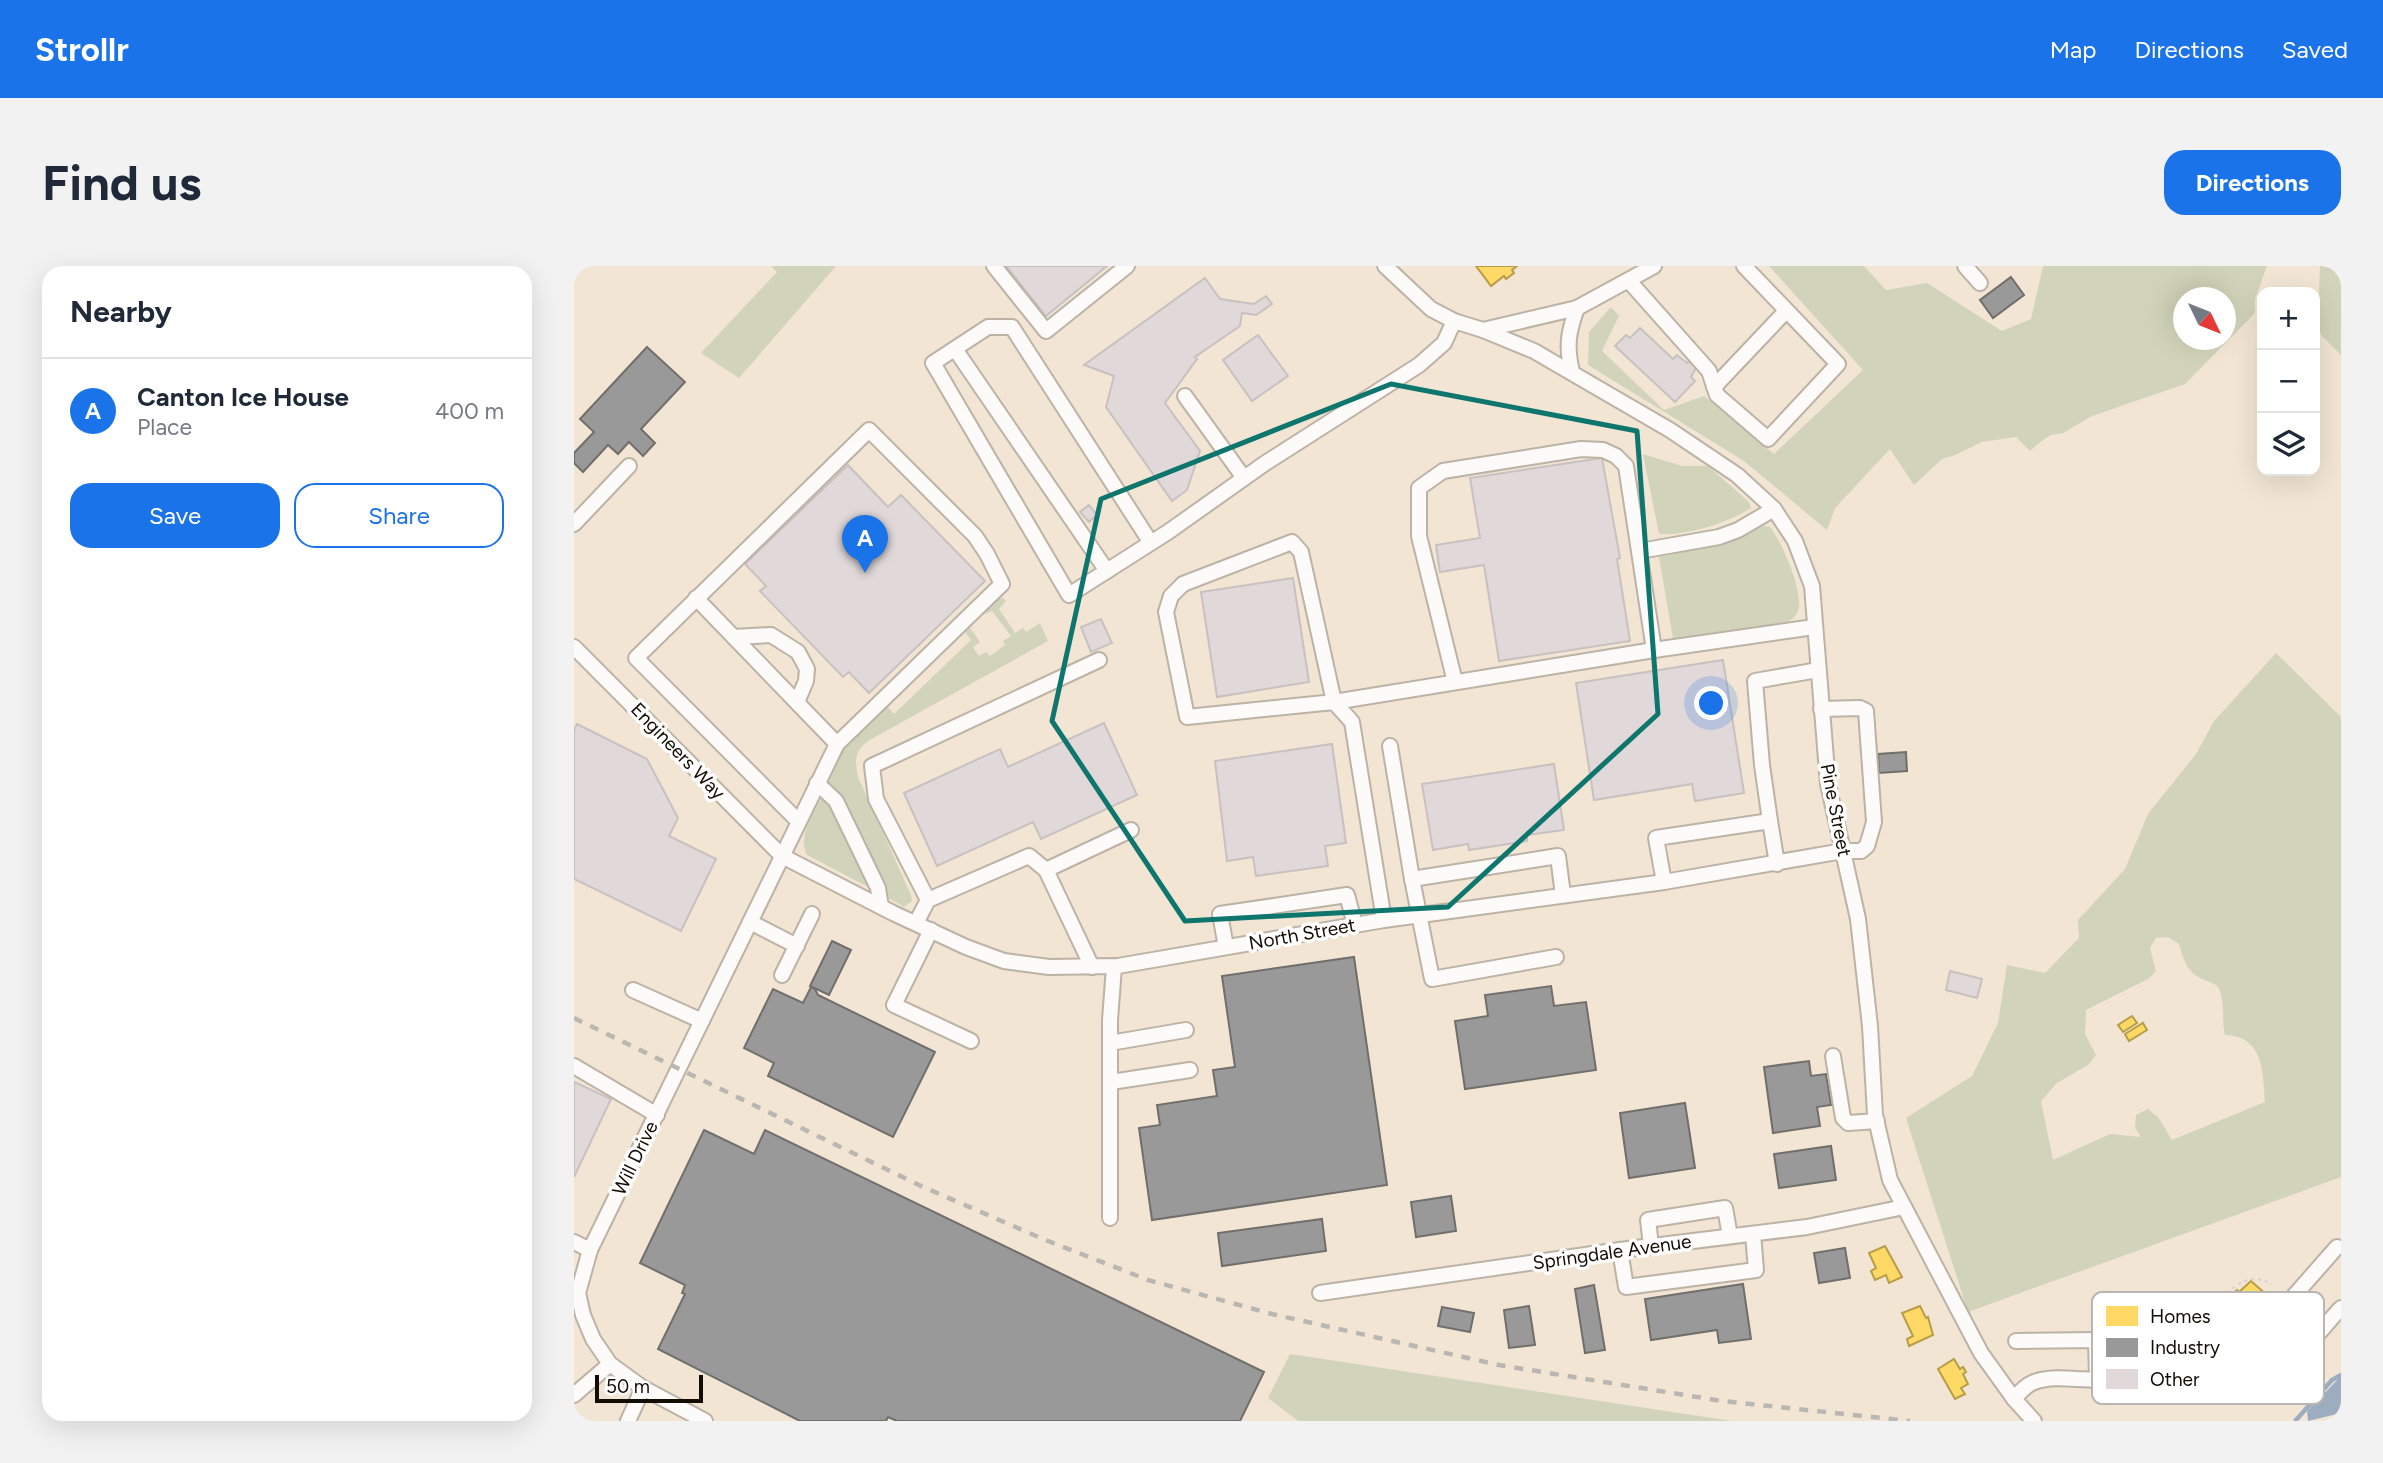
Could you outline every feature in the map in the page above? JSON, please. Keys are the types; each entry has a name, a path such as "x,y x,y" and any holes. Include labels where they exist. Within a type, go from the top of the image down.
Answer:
{"street":[{"path":"994,266 1045,331 1127,266"},
{"name":"Pine Street","path":"1385,266 1430,309 1454,321 1534,351 1670,430 1737,475 1774,509 1795,541 1812,586 1828,784 1858,919 1871,1026 1877,1121 1890,1180 1981,1353 2014,1399 2034,1421"},
{"path":"1629,281 1709,371 1717,395 1768,439 1838,365 1744,266"},
{"path":"1965,266 1980,283"},
{"path":"1483,330 1577,308 1652,267"},
{"path":"1572,372 1568,356 1568,333 1577,308"},
{"path":"1714,387 1786,311"},
{"path":"1151,543 1012,327 988,327 933,363 1069,595 1151,543 1244,478 1419,365 1444,343 1454,321"},
{"path":"955,349 1107,571"},
{"path":"1185,396 1244,478"},
{"name":"Will Drive","path":"696,598 869,430 975,536 1002,584 837,744 579,1270 576,1291 583,1315 610,1364 643,1388 698,1419"},
{"path":"1455,682 1419,536 1419,488 1443,471 1581,449 1603,450 1616,456 1626,466 1654,650"},
{"path":"574,524 629,466"},
{"path":"1640,551 1719,537 1738,530 1774,509"},
{"path":"1384,919 1352,722 1334,702 1301,552 1292,542 1183,584 1171,596 1166,612 1188,717 1334,702 1814,627"},
{"path":"799,821 636,657 696,598 837,744"},
{"path":"734,637 771,635 798,652 807,669 806,681 797,702"},
{"name":"Engineers Way","path":"574,647 782,856"},
{"path":"928,900 876,799 872,766 1099,660"},
{"path":"1777,864 1762,765 1755,681 1818,670"},
{"name":"North Street","path":"782,856 965,947 1004,961 1049,967 1114,967 1384,919 1664,882 1843,851 1861,851 1867,846 1874,822 1866,711 1860,708 1821,709"},
{"path":"1390,746 1418,915 1432,979 1556,957"},
{"path":"817,783 836,802 878,888 881,906"},
{"path":"1664,882 1656,838 1770,821"},
{"path":"1046,870 1131,830"},
{"path":"916,923 928,900 1029,856 1046,870 1092,967"},
{"path":"1412,879 1558,856 1563,895"},
{"path":"1226,947 1220,914 1347,895 1355,925"},
{"path":"782,975 812,914"},
{"path":"750,922 797,946"},
{"path":"931,930 894,1004 971,1041"},
{"path":"1110,1217 1110,1043 1114,967"},
{"path":"633,990 702,1021"},
{"path":"1110,1043 1186,1030"},
{"path":"1833,1056 1843,1118 1847,1123 1877,1121"},
{"path":"574,1066 657,1115"},
{"path":"1111,1082 1190,1070"},
{"path":"1651,1246 1648,1220 1725,1208 1730,1236"},
{"name":"Springdale Avenue","path":"1320,1293 1620,1250 1807,1227 1904,1208"},
{"path":"1620,1250 1626,1287 1756,1270 1753,1234"},
{"path":"574,1242 590,1250"},
{"path":"2297,1292 2337,1247"},
{"path":"2324,1327 2341,1308"},
{"path":"2016,1341 2092,1340"},
{"path":"574,1395 610,1364"},
{"path":"2014,1399 2032,1382 2045,1379 2092,1379"},
{"path":"628,1421 643,1388"}],"path":[{"path":"2229,1292 2248,1279 2262,1279 2272,1284"}],"highlighted area":[{"path":"1391,384 1637,431 1658,714 1448,907 1185,921 1052,721 1101,499"}],"green space":[{"path":"771,266 836,266 739,378 701,353 777,272"},
{"path":"1769,266 1864,266 1886,290 1927,283 2002,331 2031,319 2043,266 2267,266 2259,287 2257,287 2255,313 2236,332 2236,287 2173,287 2173,350 2219,350 2185,384 2092,416 2063,433 2051,435 2030,451 2016,437 1982,442 1942,459 1914,485 1890,449 1835,508 1827,530 1744,461 1588,365 1589,332 1611,307 1619,316 1602,351 1664,410 1704,396 1774,454 1863,370"},
{"path":"2320,266 2341,266 2341,355 2321,335"},
{"path":"1643,454 1682,466 1708,466 1749,502 1751,508 1731,519 1706,527 1682,533 1659,534"},
{"path":"1762,526 1770,527 1791,568 1799,603 1795,617 1777,627 1673,639 1659,557 1727,542"},
{"path":"1003,598 1006,601 999,609 1015,633 1023,628 1026,632 1040,623 1048,641 868,741 858,753 858,777 911,895 912,901 904,907 885,896 826,783 840,753 887,706 894,714 971,640 965,632 970,628 980,642 973,647 979,656 986,652 990,656 1005,645 1003,641 1011,636 992,611 986,614 985,611"},
{"path":"2276,653 2341,717 2341,1177 1968,1312 1906,1118 1972,1076 1998,1023 2007,965 2045,973 2079,938 2078,920 2125,869 2148,814 2196,754 2214,721","holes":["2168,937 2179,944 2189,969 2216,985 2220,991 2225,1035 2247,1042 2259,1058 2265,1102 2172,1140 2158,1117 2148,1109 2136,1115 2135,1128 2141,1137 2110,1134 2053,1160 2041,1101 2057,1083 2088,1065 2096,1055 2085,1034 2086,1010 2148,979 2156,971 2150,948 2156,938"]},
{"path":"822,796 831,803 872,889 807,855 804,848 805,833"},
{"path":"1290,1354 1732,1421 1298,1421 1268,1398"}],"water":[{"path":"2341,1376 2341,1413 2308,1421 2307,1411 2314,1404 2324,1404 2324,1394"}],"building: Homes":[{"path":"1476,266 1517,266 1512,270 1514,273 1506,279 1504,276 1491,286"},
{"path":"2132,1016 2137,1023 2123,1032 2118,1025"},
{"path":"2143,1023 2147,1030 2129,1041 2125,1034"},
{"path":"1885,1246 1902,1277 1889,1283 1886,1275 1875,1280 1871,1271 1876,1268 1869,1253"},
{"path":"2251,1281 2263,1292 2239,1292"},
{"path":"1920,1306 1926,1318 1928,1317 1933,1335 1909,1346 1907,1339 1913,1336 1902,1313"},
{"path":"1954,1359 1960,1369 1963,1367 1966,1372 1963,1374 1968,1384 1961,1388 1965,1394 1955,1399 1938,1369"}],"building: Industry":[{"path":"2011,277 2024,295 1993,318 1980,300"},
{"path":"647,347 685,382 641,429 655,443 643,456 629,442 618,454 608,445 583,472 574,463 574,453 594,432 580,419"},
{"path":"1906,752 1907,771 1879,773 1878,754"},
{"path":"832,941 851,950 829,995 810,986"},
{"path":"1354,957 1387,1185 1152,1220 1139,1128 1160,1125 1157,1105 1217,1096 1213,1070 1235,1067 1222,976"},
{"path":"1551,986 1554,1006 1586,1002 1596,1070 1465,1089 1455,1021 1488,1016 1485,995"},
{"path":"811,987 818,995 935,1052 893,1137 768,1076 774,1063 744,1048 773,989 803,1003"},
{"path":"1809,1061 1811,1076 1826,1074 1831,1105 1817,1107 1820,1126 1773,1133 1764,1067"},
{"path":"1685,1103 1695,1168 1629,1178 1620,1113"},
{"path":"704,1130 754,1154 765,1130 1264,1372 1240,1421 897,1421 888,1417 886,1421 800,1421 658,1349 685,1294 682,1293 685,1285 640,1263"},
{"path":"1831,1146 1836,1180 1779,1188 1774,1154"},
{"path":"1451,1196 1456,1231 1416,1237 1411,1202"},
{"path":"1322,1219 1326,1251 1222,1266 1218,1233"},
{"path":"1845,1248 1850,1278 1819,1283 1814,1253"},
{"path":"1743,1284 1751,1339 1719,1343 1717,1330 1651,1340 1645,1299"},
{"path":"1594,1285 1605,1350 1585,1353 1575,1289"},
{"path":"1529,1306 1535,1345 1509,1348 1504,1310"},
{"path":"1442,1307 1474,1313 1470,1332 1438,1326"}],"building: Other":[{"path":"1006,266 1107,266 1046,316"},
{"path":"1205,278 1220,299 1254,304 1266,296 1272,304 1256,315 1242,313 1240,326 1195,357 1197,359 1165,403 1200,451 1187,490 1172,501 1106,407 1114,376 1084,365"},
{"path":"1640,328 1673,359 1677,355 1696,368 1691,377 1695,381 1675,402 1615,346 1626,335 1630,338"},
{"path":"1258,335 1288,376 1252,401 1223,360"},
{"path":"1602,458 1620,558 1617,559 1630,641 1499,661 1484,565 1440,572 1436,545 1480,538 1470,478"},
{"path":"848,465 888,507 901,495 985,581 869,693 849,672 843,677 760,591 766,586 745,564"},
{"path":"1089,505 1097,515 1089,522 1080,512"},
{"path":"1293,578 1309,682 1217,697 1201,592"},
{"path":"1101,619 1112,643 1091,652 1081,627"},
{"path":"1723,660 1744,793 1695,801 1692,784 1594,800 1576,683"},
{"path":"1104,723 1137,795 1041,839 1033,822 937,866 904,793 1000,749 1008,767"},
{"path":"577,724 647,759 678,818 669,836 716,859 681,931 574,879 574,730"},
{"path":"1332,744 1346,843 1325,846 1328,866 1256,876 1253,857 1227,861 1215,761"},
{"path":"1554,764 1564,830 1527,835 1527,841 1469,850 1468,844 1433,850 1422,784"},
{"path":"1950,971 1982,979 1977,998 1946,990"},
{"path":"574,1082 611,1099 574,1177"}],"waterway":[{"path":"2324,1389 2341,1375"},
{"path":"2296,1420 2310,1404"}],"railway":[{"path":"574,1018 921,1186 1043,1239 1148,1280 1272,1314 1499,1365 1722,1401 1910,1421"}],"place":[{"name":"Canton Ice House","path":"865,573"}]}
